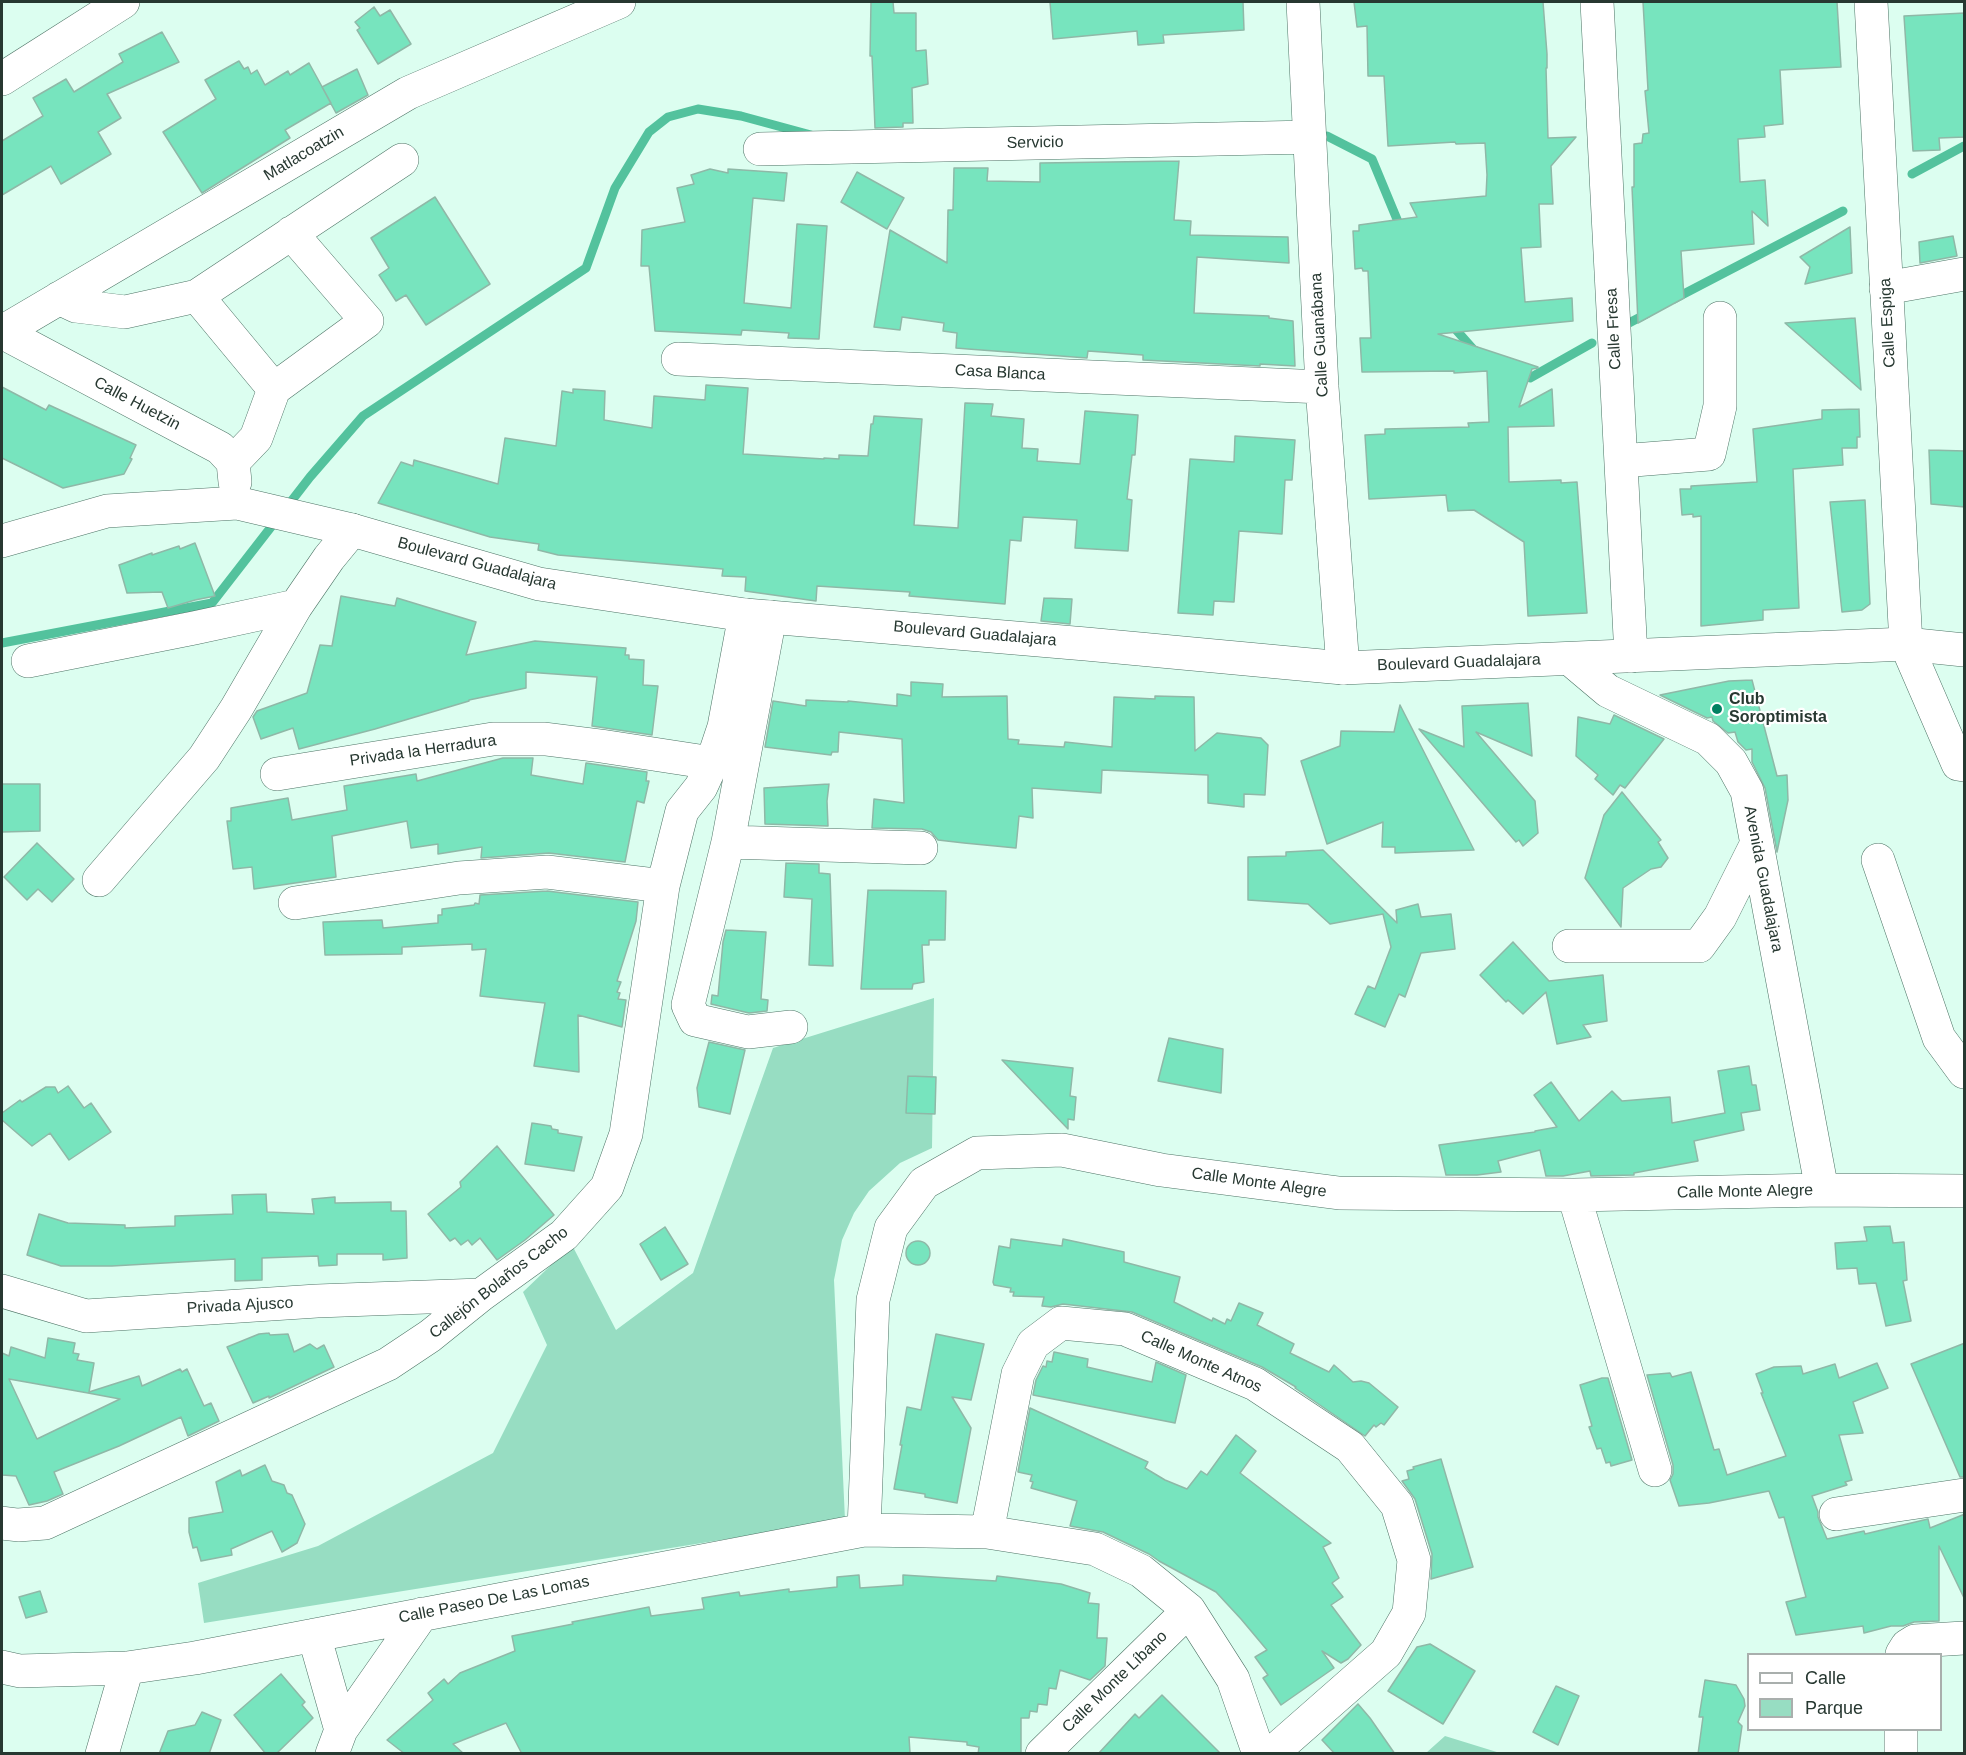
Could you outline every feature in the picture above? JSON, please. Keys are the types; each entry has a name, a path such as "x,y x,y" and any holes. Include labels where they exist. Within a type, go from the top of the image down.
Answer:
{"street":[{"path":"2,79 123,2"},
{"name":"Matlacoatzin","path":"2,332 408,93 619,2"},
{"name":"Calle Guanábana","path":"1303,2 1322,387 1342,668"},
{"name":"Calle Fresa","path":"1597,2 1631,656"},
{"name":"Calle Espiga","path":"1871,2 1906,644"},
{"name":"Servicio","path":"760,149 1310,137"},
{"path":"59,298 76,306 125,312 197,296 402,160"},
{"path":"250,506 233,462 256,438 274,390 367,321 291,233"},
{"path":"1886,288 1965,274"},
{"path":"197,296 274,390"},
{"path":"1621,461 1709,454 1720,406 1720,318"},
{"name":"Calle Huetzin","path":"2,332 220,448 233,462"},
{"name":"Casa Blanca","path":"678,359 1322,387"},
{"name":"Boulevard Guadalajara","path":"2,541 107,511 250,506 352,530 539,584 757,616 1342,668 1906,644 1965,650"},
{"path":"99,880 204,758 236,709 296,606 328,558 352,530"},
{"path":"28,661 296,606"},
{"path":"757,616 728,842 688,1005 695,1020 748,1032 791,1027"},
{"name":"Callejón Bolaños Cacho","path":"2,1523 18,1525 45,1523 388,1364 430,1336 481,1295 564,1235 608,1187 626,1134 663,886 682,811 701,787 712,764 757,616"},
{"path":"1906,644 1958,764 1965,765"},
{"name":"Avenida Guadalajara","path":"1570,659 1608,691 1708,739 1731,762 1747,791 1822,1190"},
{"name":"Privada la Herradura","path":"277,774 493,739 545,740 601,746 712,764"},
{"path":"728,842 921,848"},
{"path":"1569,946 1699,946 1720,918 1757,843"},
{"path":"1878,860 1939,1038 1965,1072"},
{"path":"295,903 459,878 547,872 663,886"},
{"name":"Calle Monte Alegre","path":"864,1530 873,1300 891,1228 924,1183 977,1153 1062,1150 1161,1170 1339,1193 1574,1195 1822,1190 1965,1191"},
{"path":"1574,1195 1655,1470"},
{"name":"Privada Ajusco","path":"2,1291 86,1316 306,1302 481,1295"},
{"name":"Calle Monte Atnos","path":"987,1533 1018,1374 1033,1344 1061,1323 1125,1329 1255,1383 1350,1448 1397,1505 1414,1560 1409,1613 1386,1653 1271,1754"},
{"path":"1836,1514 1965,1495"},
{"name":"Calle Paseo De Las Lomas","path":"2,1667 20,1671 127,1668 195,1658 864,1530 987,1533 1095,1549 1141,1571 1189,1610 1233,1679 1259,1754"},
{"name":"Calle Monte Líbano","path":"1042,1754 1189,1610"},
{"path":"337,1742 422,1614"},
{"path":"314,1635 337,1742"},
{"path":"1903,1653 1907,1646 1915,1641 1965,1638"},
{"path":"102,1754 127,1668"},
{"path":"1901,1731 1901,1754"}],"green space":[{"path":"934,998 932,1148 900,1163 869,1191 854,1213 842,1240 834,1280 845,1520 204,1623 198,1583 318,1546 493,1453 547,1345 523,1292 572,1245 616,1330 693,1273 773,1048"},
{"path":"1445,1736 1500,1753 1426,1753"}],"building":[{"path":"871,2 893,2 894,13 916,13 916,51 926,50 928,84 912,88 913,123 903,123 903,127 875,128 872,56 870,56"},
{"path":"1050,2 1243,2 1244,30 1163,35 1164,43 1138,45 1137,31 1053,39"},
{"path":"1354,2 1543,2 1547,54 1548,138 1576,137 1551,166 1553,204 1539,204 1541,247 1521,248 1525,302 1572,298 1573,321 1438,334 1538,367 1532,369 1519,407 1552,389 1554,426 1508,427 1509,482 1561,480 1561,483 1577,482 1587,613 1528,616 1524,542 1474,510 1448,511 1446,495 1369,499 1365,435 1385,434 1385,429 1469,427 1468,423 1489,422 1487,371 1362,372 1360,338 1371,338 1368,271 1363,271 1362,268 1355,269 1353,231 1359,231 1359,225 1417,217 1410,203 1486,196 1487,175 1485,143 1456,144 1455,142 1388,146 1384,76 1368,76 1367,26 1357,27"},
{"path":"1643,2 1837,2 1841,67 1780,70 1783,124 1764,126 1765,137 1738,139 1740,182 1765,180 1768,226 1752,211 1754,244 1681,251 1684,298 1638,323 1632,187 1634,187 1634,144 1642,143 1643,134 1649,133 1645,91 1648,90"},
{"path":"374,7 380,16 390,10 411,44 378,64 357,30 360,28 355,22"},
{"path":"1965,13 1965,137 1939,138 1940,150 1913,151 1904,16"},
{"path":"162,32 179,62 107,94 121,118 98,132 111,154 61,184 51,166 2,195 2,141 43,116 33,98 66,79 74,92 123,62 119,54"},
{"path":"239,61 244,69 248,67 251,74 257,70 265,85 288,71 290,75 309,63 331,103 285,130 290,138 202,193 163,132 216,99 205,80"},
{"path":"357,69 368,95 336,113 322,87"},
{"path":"1179,161 1174,220 1191,221 1190,235 1288,237 1289,263 1197,257 1194,313 1269,316 1269,318 1293,321 1295,366 1143,360 1143,355 1088,351 1087,358 956,348 957,333 943,331 944,323 902,317 900,330 874,327 890,230 947,263 948,210 953,210 954,168 988,168 987,181 1040,182 1040,163"},
{"path":"710,169 728,173 728,169 787,173 784,201 753,198 744,303 791,308 797,224 827,226 819,339 788,338 789,333 742,330 741,335 655,331 649,266 641,266 642,230 685,222 677,188 694,184 691,175"},
{"path":"857,172 904,198 887,229 841,202"},
{"path":"435,197 490,284 426,325 406,295 396,301 379,275 389,268 371,238"},
{"path":"1850,227 1852,273 1805,284 1810,267 1800,257"},
{"path":"1953,236 1957,256 1920,263 1919,242"},
{"path":"1855,318 1861,390 1785,323"},
{"path":"706,385 748,388 743,454 824,459 839,459 839,455 868,456 874,416 922,419 914,525 958,528 965,403 993,404 991,416 1024,419 1022,448 1038,449 1037,461 1080,464 1085,411 1138,415 1135,455 1132,455 1127,499 1132,500 1128,551 1075,548 1077,520 1023,517 1021,541 1010,540 1005,604 909,596 910,592 817,586 816,601 745,591 746,577 722,576 723,569 558,555 538,550 539,544 490,537 378,503 401,462 413,466 414,460 498,484 505,438 556,446 562,391 573,393 573,389 605,391 604,420 652,428 654,396 705,400"},
{"path":"2,387 46,410 49,405 136,445 124,474 63,488 2,458"},
{"path":"1859,409 1860,437 1857,437 1857,448 1842,448 1843,465 1793,469 1799,608 1763,610 1763,620 1701,626 1701,516 1682,515 1680,489 1691,489 1691,486 1757,482 1753,429 1822,419 1822,410"},
{"path":"1235,436 1295,440 1292,480 1285,480 1282,534 1239,531 1234,602 1214,601 1213,615 1178,613 1190,459 1234,462"},
{"path":"1929,450 1965,451 1965,507 1931,504"},
{"path":"1865,500 1870,604 1862,610 1842,612 1830,502"},
{"path":"195,543 215,596 168,608 162,592 127,593 119,565 152,553 152,555 179,546 180,549"},
{"path":"341,596 395,606 397,598 476,622 466,655 535,641 626,648 625,655 629,655 629,659 644,660 643,685 658,686 652,735 592,726 597,677 526,672 526,688 469,700 375,729 299,749 293,728 261,739 253,717 257,711 307,693 320,645 332,646"},
{"path":"1044,598 1072,599 1070,624 1041,621"},
{"path":"1752,680 1777,776 1787,775 1788,800 1777,852 1765,788 1752,762 1752,749 1746,750 1738,742 1735,732 1728,733 1713,721 1712,717 1707,718 1660,695 1729,681"},
{"path":"911,682 943,684 942,697 1007,696 1008,739 1019,740 1018,744 1064,747 1065,742 1112,747 1114,697 1155,699 1155,696 1194,697 1195,751 1217,733 1261,738 1268,745 1265,795 1244,794 1244,807 1208,803 1208,775 1102,770 1101,793 1032,788 1033,818 1019,816 1016,848 938,840 931,832 922,829 872,828 874,799 904,803 902,739 839,732 838,752 832,752 831,755 765,747 773,701 806,706 806,700 897,706 897,694 911,696"},
{"path":"1528,703 1532,756 1476,732 1535,801 1538,833 1523,846 1519,840 1516,842 1419,729 1464,747 1462,706"},
{"path":"1400,705 1474,850 1395,853 1395,847 1382,847 1383,822 1327,844 1301,761 1340,746 1341,731 1394,732"},
{"path":"1614,715 1664,739 1625,788 1620,785 1613,795 1595,779 1598,775 1576,756 1578,717 1610,724"},
{"path":"503,758 533,758 531,775 583,784 586,763 647,772 646,781 649,781 644,803 637,801 625,862 549,853 481,858 482,847 438,854 438,844 411,848 407,821 332,836 336,877 254,889 252,867 233,869 227,821 231,821 231,808 288,798 292,820 347,810 344,786 416,774 417,781"},
{"path":"2,784 40,784 40,831 2,832"},
{"path":"829,784 828,826 765,824 764,788"},
{"path":"1622,792 1661,840 1658,842 1668,858 1661,867 1651,869 1623,888 1621,927 1585,878 1604,815"},
{"path":"37,843 74,879 52,902 38,889 27,900 4,877"},
{"path":"1323,850 1397,923 1396,910 1418,904 1421,917 1451,914 1455,949 1421,953 1405,997 1399,994 1385,1027 1355,1014 1368,986 1375,989 1391,947 1383,914 1330,924 1308,904 1248,900 1248,857 1286,856 1286,852"},
{"path":"786,863 819,864 819,873 830,874 833,966 809,965 812,899 784,897"},
{"path":"868,890 946,891 945,940 929,940 929,945 922,945 924,982 913,984 912,989 861,989"},
{"path":"547,891 638,902 636,921 617,981 621,982 617,992 620,993 618,999 626,1000 622,1027 578,1015 579,1072 534,1066 545,1003 480,996 486,949 472,950 472,944 402,947 402,954 325,955 323,922 382,920 383,928 438,923 438,915 442,915 442,909 479,904 480,895"},
{"path":"726,930 766,932 761,999 768,1000 767,1011 749,1013 711,1004 712,995 718,996"},
{"path":"1513,942 1549,981 1603,975 1607,1021 1583,1025 1591,1037 1557,1044 1546,992 1523,1014 1508,1000 1506,1002 1480,975"},
{"path":"1169,1038 1223,1049 1221,1093 1158,1081"},
{"path":"709,1042 745,1050 730,1114 699,1107 697,1088"},
{"path":"1002,1060 1073,1068 1070,1096 1076,1097 1074,1120 1068,1119 1068,1129"},
{"path":"1749,1066 1752,1085 1756,1085 1760,1110 1741,1113 1744,1130 1694,1141 1698,1161 1634,1173 1634,1175 1591,1176 1590,1171 1563,1176 1546,1176 1540,1150 1498,1161 1501,1172 1446,1175 1439,1145 1557,1127 1534,1095 1551,1082 1579,1121 1612,1091 1622,1101 1670,1097 1672,1123 1725,1113 1718,1071"},
{"path":"908,1076 936,1077 935,1114 906,1113"},
{"path":"68,1086 84,1108 91,1103 111,1132 69,1160 50,1133 32,1146 2,1120 2,1113 20,1100 22,1102 46,1087 55,1087 58,1093"},
{"path":"532,1123 551,1126 552,1129 558,1130 558,1133 582,1137 574,1171 525,1164"},
{"path":"497,1146 554,1215 497,1260 480,1238 472,1245 468,1240 461,1245 455,1238 450,1241 428,1214 461,1187 460,1182"},
{"path":"266,1194 267,1212 314,1214 312,1199 335,1197 335,1203 391,1202 391,1211 406,1211 407,1258 383,1260 383,1254 337,1254 337,1265 319,1266 318,1256 262,1258 262,1280 235,1281 235,1259 112,1266 61,1266 27,1255 39,1214 68,1223 125,1225 125,1228 175,1226 175,1216 233,1214 232,1195"},
{"path":"1890,1226 1893,1243 1904,1242 1907,1280 1903,1281 1911,1321 1886,1326 1876,1283 1859,1284 1857,1268 1837,1269 1835,1243 1867,1241 1864,1227"},
{"path":"665,1227 688,1264 661,1280 640,1244"},
{"path":"1011,1239 1062,1246 1063,1239 1124,1252 1124,1262 1180,1277 1174,1302 1212,1321 1213,1318 1225,1324 1227,1319 1231,1321 1239,1303 1263,1313 1257,1325 1294,1344 1290,1353 1329,1372 1334,1365 1353,1382 1369,1383 1398,1407 1384,1425 1381,1423 1376,1427 1374,1425 1365,1436 1296,1387 1262,1367 1132,1312 1063,1304 1051,1307 1042,1306 1044,1297 1013,1296 1014,1292 1010,1292 1011,1288 994,1285 993,1282 999,1246 1010,1248"},
{"path":"918,1241 926,1245 930,1253 926,1261 918,1265 910,1261 906,1253 910,1245"},
{"path":"269,1333 270,1335 288,1334 294,1352 310,1344 317,1349 324,1345 334,1367 269,1398 269,1396 253,1403 227,1347 259,1334"},
{"path":"936,1334 984,1344 971,1400 952,1397 971,1428 957,1503 925,1497 925,1494 894,1489 907,1407 921,1410"},
{"path":"48,1338 75,1343 73,1353 79,1354 77,1360 94,1363 89,1392 139,1376 142,1386 180,1369 182,1372 187,1369 204,1406 211,1403 219,1421 188,1436 181,1417 119,1446 54,1472 63,1494 29,1505 16,1476 2,1475 2,1353 9,1356 11,1347 45,1358","holes":["9,1379 120,1399 37,1439"]},
{"path":"1965,1343 1965,1477 1960,1477 1911,1364"},
{"path":"1054,1352 1088,1359 1087,1367 1152,1382 1156,1362 1186,1375 1175,1423 1033,1395 1036,1380 1043,1366 1046,1367 1047,1361 1052,1362"},
{"path":"1877,1363 1888,1388 1853,1402 1863,1433 1839,1435 1852,1480 1845,1482 1847,1485 1812,1496 1818,1517 1827,1539 1864,1531 1865,1534 1928,1519 1930,1528 1965,1514 1965,1600 1939,1546 1939,1621 1914,1622 1864,1633 1863,1626 1796,1635 1786,1602 1806,1597 1784,1517 1779,1518 1769,1491 1709,1503 1679,1506 1670,1480 1673,1465 1647,1375 1670,1373 1672,1377 1691,1372 1714,1450 1719,1449 1727,1475 1786,1456 1761,1393 1763,1393 1756,1374 1774,1367 1801,1366 1803,1374 1835,1364 1839,1378"},
{"path":"1608,1378 1632,1460 1611,1466 1610,1462 1606,1463 1601,1448 1597,1449 1589,1427 1592,1426 1580,1385"},
{"path":"1030,1408 1148,1462 1145,1468 1187,1489 1201,1471 1207,1475 1236,1435 1256,1451 1240,1473 1331,1543 1323,1547 1339,1578 1332,1583 1343,1597 1331,1605 1361,1645 1341,1663 1322,1651 1334,1668 1281,1705 1263,1678 1268,1675 1255,1657 1267,1650 1216,1592 1149,1554 1103,1532 1070,1526 1077,1501 1031,1488 1032,1475 1018,1472"},
{"path":"1441,1459 1473,1567 1431,1579 1432,1554 1415,1499 1402,1481 1409,1479 1407,1471 1414,1469 1413,1467"},
{"path":"265,1465 272,1481 284,1485 287,1493 292,1495 305,1524 297,1543 282,1552 272,1531 231,1549 232,1555 201,1561 197,1547 193,1548 189,1532 189,1518 223,1512 216,1482 240,1470 242,1476"},
{"path":"859,1575 860,1588 903,1585 903,1575 996,1581 997,1576 1061,1584 1090,1593 1088,1603 1099,1604 1097,1638 1107,1638 1105,1666 1090,1680 1060,1670 1056,1689 1049,1688 1047,1705 1038,1704 1037,1712 1030,1711 1029,1718 1021,1718 1021,1754 978,1754 979,1747 967,1745 967,1742 909,1737 910,1753 522,1754 506,1723 453,1744 464,1754 405,1754 387,1740 433,1700 428,1693 444,1679 448,1684 460,1673 515,1651 512,1636 649,1607 651,1616 704,1609 702,1598 739,1592 740,1596 789,1589 789,1592 837,1587 837,1577"},
{"path":"40,1591 47,1612 26,1618 19,1597"},
{"path":"1430,1644 1475,1671 1443,1724 1388,1691 1417,1647"},
{"path":"281,1674 305,1702 302,1705 313,1718 276,1754 266,1754 234,1715"},
{"path":"1705,1680 1736,1685 1744,1699 1745,1706 1738,1722 1742,1726 1738,1754 1698,1754 1703,1717 1699,1717"},
{"path":"1556,1686 1579,1696 1558,1745 1533,1732"},
{"path":"1162,1695 1221,1754 1098,1754 1135,1714 1139,1718"},
{"path":"1358,1704 1395,1754 1335,1754 1322,1740"},
{"path":"202,1712 221,1720 209,1754 159,1754 168,1731 195,1725"}],"waterway":[{"path":"286,508 363,416 586,268 615,188 649,132 668,117 698,109 741,116 811,135"},
{"path":"1327,136 1372,159 1401,229"},
{"path":"1912,174 1964,146"},
{"path":"1674,299 1843,211"},
{"path":"1629,323 1648,313"},
{"path":"1450,323 1478,352"},
{"path":"1519,373 1530,378 1592,343"},
{"path":"2,643 212,603 278,518"}],"place":[{"name":"Club Soroptimista","path":"1717,709"}]}
